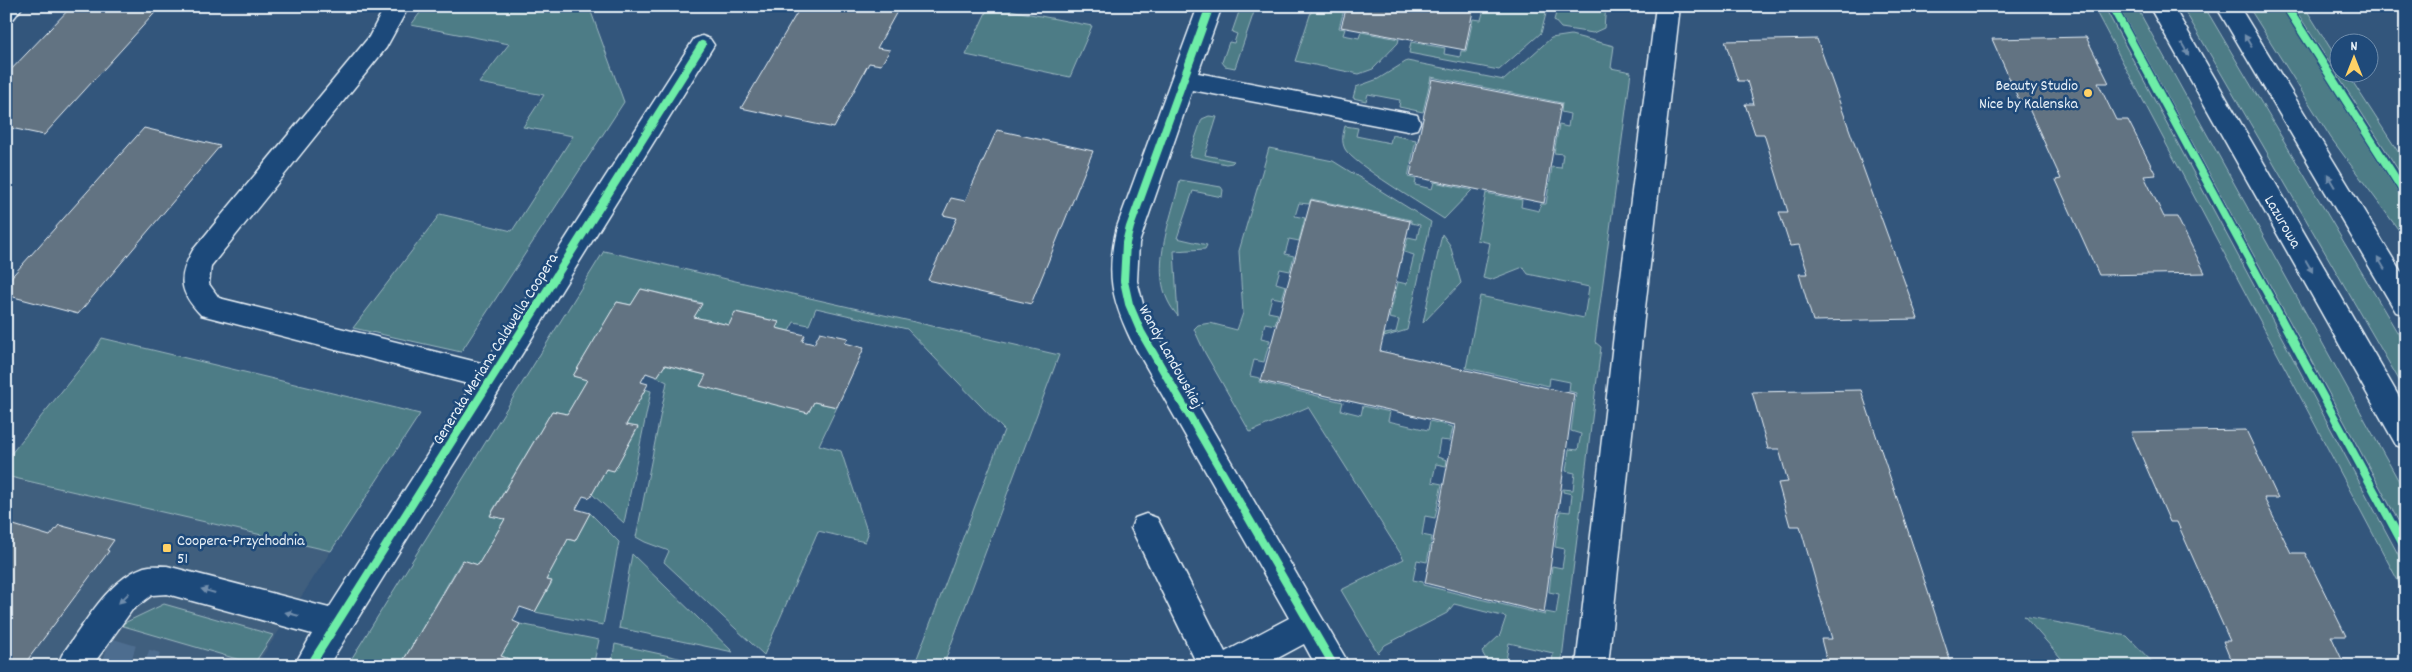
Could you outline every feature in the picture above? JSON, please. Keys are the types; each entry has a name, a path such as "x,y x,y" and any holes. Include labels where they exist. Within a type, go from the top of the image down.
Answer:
{"street":[{"path":"6,12 12,6"},
{"path":"397,6 378,42 202,258 194,276 197,292 212,306 491,378"},
{"name":"Wandy Landowskiej","path":"1210,6 1130,227 1124,252 1123,267 1126,301 1140,332 1334,666"},
{"path":"1592,666 1668,6"},
{"name":"Lazurowa","path":"2161,6 2406,436"},
{"path":"2227,6 2406,304"},
{"name":"Generała Meriana Caldwella Coopera","path":"310,666 702,45"},
{"path":"1184,79 1408,122"},
{"path":"1146,528 1215,666"},
{"path":"73,666 121,600 146,581 167,580 335,625"},
{"path":"1231,666 1310,624"}],"shaded area":[{"path":"6,476 331,551 256,666 6,666"}],"green space":[{"path":"425,6 576,6 590,9 624,102 461,352 353,328 440,214 512,231 573,136 523,127 544,95 479,83 509,44 411,25"},
{"path":"989,6 1092,26 1070,77 966,55"},
{"path":"1241,6 1256,6 1235,68 1225,66 1222,62 1229,42 1234,43 1237,34 1232,32"},
{"path":"1313,6 1345,6 1339,28 1345,29 1343,35 1359,38 1361,32 1399,39 1398,43 1373,69 1359,74 1295,61"},
{"path":"1476,6 1548,6 1541,33 1499,70 1409,53 1411,42 1445,48 1444,54 1460,57 1461,51 1466,51 1473,19 1481,20 1484,9"},
{"path":"1558,6 1606,6 1604,28 1593,33 1561,28 1554,20"},
{"path":"2093,6 2104,6 2406,569 2406,596"},
{"path":"2118,6 2136,6 2406,494 2406,535"},
{"path":"2182,6 2204,6 2406,347 2406,392"},
{"path":"2248,6 2280,6 2406,205 2406,240 2331,138"},
{"path":"2293,6 2304,6 2330,48 2330,64"},
{"path":"1571,35 1614,46 1611,68 1631,72 1595,342 1601,347 1561,666 1552,666 1553,653 1509,643 1505,666 1490,666 1482,652 1500,635 1506,617 1454,604 1447,613 1385,645 1378,653 1341,590 1404,559 1308,407 1250,432 1205,353 1194,329 1198,325 1210,323 1237,330 1243,313 1239,251 1269,148 1333,161 1431,222 1407,330 1384,337 1385,334 1396,332 1399,320 1389,318 1398,282 1407,284 1414,255 1404,252 1408,237 1417,239 1420,225 1411,223 1411,220 1311,199 1309,204 1299,203 1295,216 1305,218 1299,241 1289,239 1285,254 1294,256 1290,271 1280,269 1276,283 1286,286 1282,299 1272,297 1268,312 1278,314 1275,325 1265,323 1261,338 1270,340 1264,362 1254,360 1250,376 1260,378 1259,382 1343,402 1341,410 1361,415 1363,406 1390,412 1388,421 1428,430 1430,421 1453,427 1450,441 1440,440 1437,457 1447,460 1446,466 1436,464 1432,482 1442,484 1435,518 1425,516 1422,535 1432,537 1427,562 1417,560 1413,580 1423,582 1423,585 1545,615 1546,612 1556,614 1559,594 1549,592 1552,566 1562,568 1565,549 1555,547 1560,511 1570,512 1572,494 1563,492 1563,489 1573,490 1575,473 1566,471 1569,449 1578,450 1581,434 1571,431 1576,393 1569,391 1570,382 1550,378 1549,386 1466,368 1480,296 1584,318 1589,287 1528,274 1523,267 1490,280 1483,278 1490,243 1477,240 1486,193 1522,200 1521,207 1539,211 1541,204 1546,204 1552,167 1561,168 1563,154 1554,153 1559,125 1568,127 1570,114 1561,112 1562,103 1431,77 1423,112 1399,107 1400,100 1368,94 1366,101 1353,98 1356,87 1378,79 1407,61 1504,80 1551,38"},
{"path":"2342,82 2353,82 2406,164 2406,182"},
{"path":"1209,116 1217,117 1205,155 1234,161 1232,163 1226,164 1189,156 1202,119"},
{"path":"1345,126 1358,128 1356,136 1390,143 1392,135 1416,140 1408,177 1416,179 1415,185 1432,189 1434,182 1472,190 1444,219 1375,175 1351,156 1343,143"},
{"path":"1180,180 1221,187 1223,190 1222,197 1193,191 1177,238 1207,245 1205,249 1174,251 1178,316 1168,301 1163,285 1161,267 1166,231"},
{"path":"1442,234 1450,245 1461,283 1423,323"},
{"path":"604,251 1059,355 943,666 914,666 1004,430 907,329 816,308 809,325 794,322 789,331 776,328 779,322 736,312 729,325 694,317 702,303 641,289 631,305 617,302 573,376 587,380 567,414 552,411 490,515 505,519 478,565 462,560 400,666 347,666"},
{"path":"102,338 420,414 331,551 6,476 6,460 95,350"},
{"path":"665,365 706,375 808,413 814,402 837,407 819,445 841,451 868,534 865,542 818,531 764,655 664,562 669,551 636,537 667,382 657,377"},
{"path":"645,389 651,391 624,523 592,494 606,469 614,470 638,428 626,425"},
{"path":"590,513 619,542 603,625 535,612 552,582 546,580 568,539 575,541"},
{"path":"632,554 733,652 619,628"},
{"path":"164,604 273,635 254,664 120,625"},
{"path":"2024,616 2127,636 2156,666 2068,666"},
{"path":"520,624 599,640 593,666 505,666 509,659 501,656"},
{"path":"615,644 715,666 611,666"}],"building":[{"path":"72,6 161,6 44,135 6,127 6,75"},
{"path":"801,6 900,6 877,48 890,50 881,65 869,63 834,128 741,108"},
{"path":"1347,6 1474,6 1465,50 1341,27"},
{"path":"2086,37 2109,83 2098,83 2116,120 2128,120 2156,175 2144,176 2164,217 2177,217 2205,273 2099,275 2056,180 2061,179 2025,100 2019,100 1992,39"},
{"path":"1817,39 1918,319 1813,321 1799,274 1808,274 1799,245 1790,246 1779,212 1788,212 1764,134 1755,134 1745,104 1754,104 1747,81 1738,81 1725,41"},
{"path":"1432,79 1561,104 1544,203 1410,176"},
{"path":"144,128 220,146 78,314 6,295 6,283"},
{"path":"997,130 1093,151 1031,304 928,280 957,218 943,215 951,198 965,201"},
{"path":"1311,200 1410,221 1380,351 1574,394 1544,613 1425,583 1455,425 1261,381"},
{"path":"641,289 702,304 694,317 729,325 735,312 779,322 776,328 805,335 802,341 814,344 820,332 848,338 845,343 864,348 837,407 814,402 808,413 700,386 706,375 665,365 657,377 646,373 641,382 648,384 626,425 638,427 614,471 606,469 590,498 583,496 576,509 590,513 575,541 568,539 546,580 552,581 535,612 520,607 513,621 520,624 501,656 509,659 505,666 400,666 463,560 478,565 505,519 490,516 552,411 567,414 587,380 573,376 617,302 631,305"},
{"path":"1861,390 1952,666 1828,666 1821,639 1832,639 1800,526 1790,526 1778,483 1788,482 1779,449 1768,449 1752,392"},
{"path":"2246,430 2278,498 2264,498 2291,553 2305,553 2346,636 2331,636 2345,666 2233,666 2223,641 2230,641 2177,522 2170,522 2131,432"},
{"path":"7,523 50,536 59,525 114,540 107,550 109,551 23,666 6,666"}],"tunnel":[{"path":"106,651 156,666"}],"cycle path":[{"path":"1210,6 1130,227 1123,269 1126,292 1141,332 1334,666"},
{"path":"2112,6 2406,550"},
{"path":"2286,6 2406,195"},
{"path":"310,666 702,45"}],"place":[{"name":"Beauty Studio Nice by Kalenska","path":"2088,93"},
{"name":"Coopera-Przychodnia 51","path":"167,548"}]}
